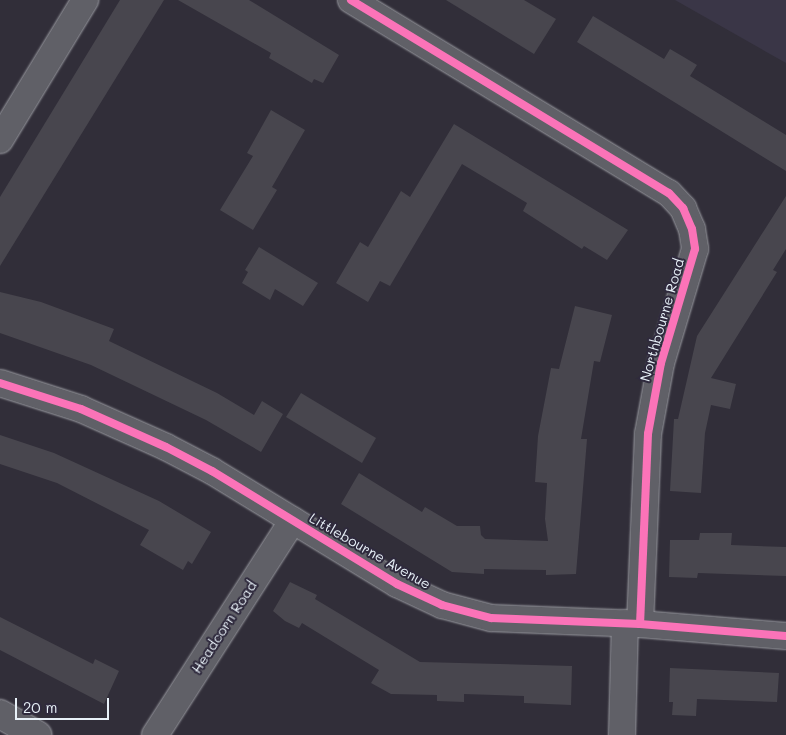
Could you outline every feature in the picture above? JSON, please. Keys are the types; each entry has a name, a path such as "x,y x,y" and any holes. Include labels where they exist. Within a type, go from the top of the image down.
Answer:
{"street":[{"path":"0,140 85,0"},
{"name":"Northbourne Road","path":"350,0 669,193 683,208 694,237 694,255 663,355 648,434 622,735"},
{"name":"Littlebourne Avenue","path":"0,383 66,404 145,437 212,471 397,584 455,609 515,620 632,624 786,636"},
{"name":"Headcorn Road","path":"156,735 293,520"},
{"path":"0,714 37,735"}],"shaded area":[{"path":"675,0 786,0 786,63"}],"building":[{"path":"120,0 164,0 0,266 0,197"},
{"path":"178,0 249,0 339,55 323,83 314,79 312,83 269,58 271,53"},
{"path":"446,0 524,0 556,19 534,54"},
{"path":"593,16 664,59 670,49 697,65 690,76 786,135 786,171 577,42"},
{"path":"271,110 305,130 272,187 277,190 253,230 220,210 253,156 247,153"},
{"path":"454,124 628,230 607,260 584,246 582,249 523,211 527,203 462,164 390,286 380,281 368,302 336,283 360,242 368,247 401,191 410,197"},
{"path":"786,196 786,249 773,270 777,272 711,378 736,384 730,409 711,405 705,433 701,493 670,491 674,419 678,419 697,336"},
{"path":"259,247 318,283 303,306 275,289 270,300 242,283 248,272 245,270"},
{"path":"0,292 41,302 114,329 109,341 217,393 254,415 262,401 283,414 261,452 206,420 91,365 0,333"},
{"path":"575,306 612,315 600,362 594,361 581,439 587,439 576,574 546,575 546,570 484,569 484,574 452,572 341,504 359,473 422,512 425,507 457,526 480,526 481,535 485,539 548,541 545,519 547,483 535,482 538,436 551,368 559,369"},
{"path":"301,393 376,438 362,463 286,417"},
{"path":"0,435 54,453 159,501 211,532 192,564 188,561 183,570 140,545 149,530 57,483 0,464"},
{"path":"700,533 732,533 731,545 786,547 786,576 698,573 697,578 669,577 670,540 699,540"},
{"path":"290,582 317,595 315,599 420,662 572,666 571,705 524,703 524,696 464,694 464,702 437,701 437,695 391,694 371,683 379,670 302,623 299,628 285,621 273,611"},
{"path":"0,617 93,664 95,659 119,671 104,704 0,650"},
{"path":"670,668 779,673 777,702 697,699 696,716 672,715 673,702 669,702"}],"cycle path":[{"path":"351,0 669,193 683,208 692,229 695,249 661,363 648,434 640,624"},
{"path":"0,383 81,409 166,447 212,471 397,584 442,605 491,618 640,624 786,636"}]}
